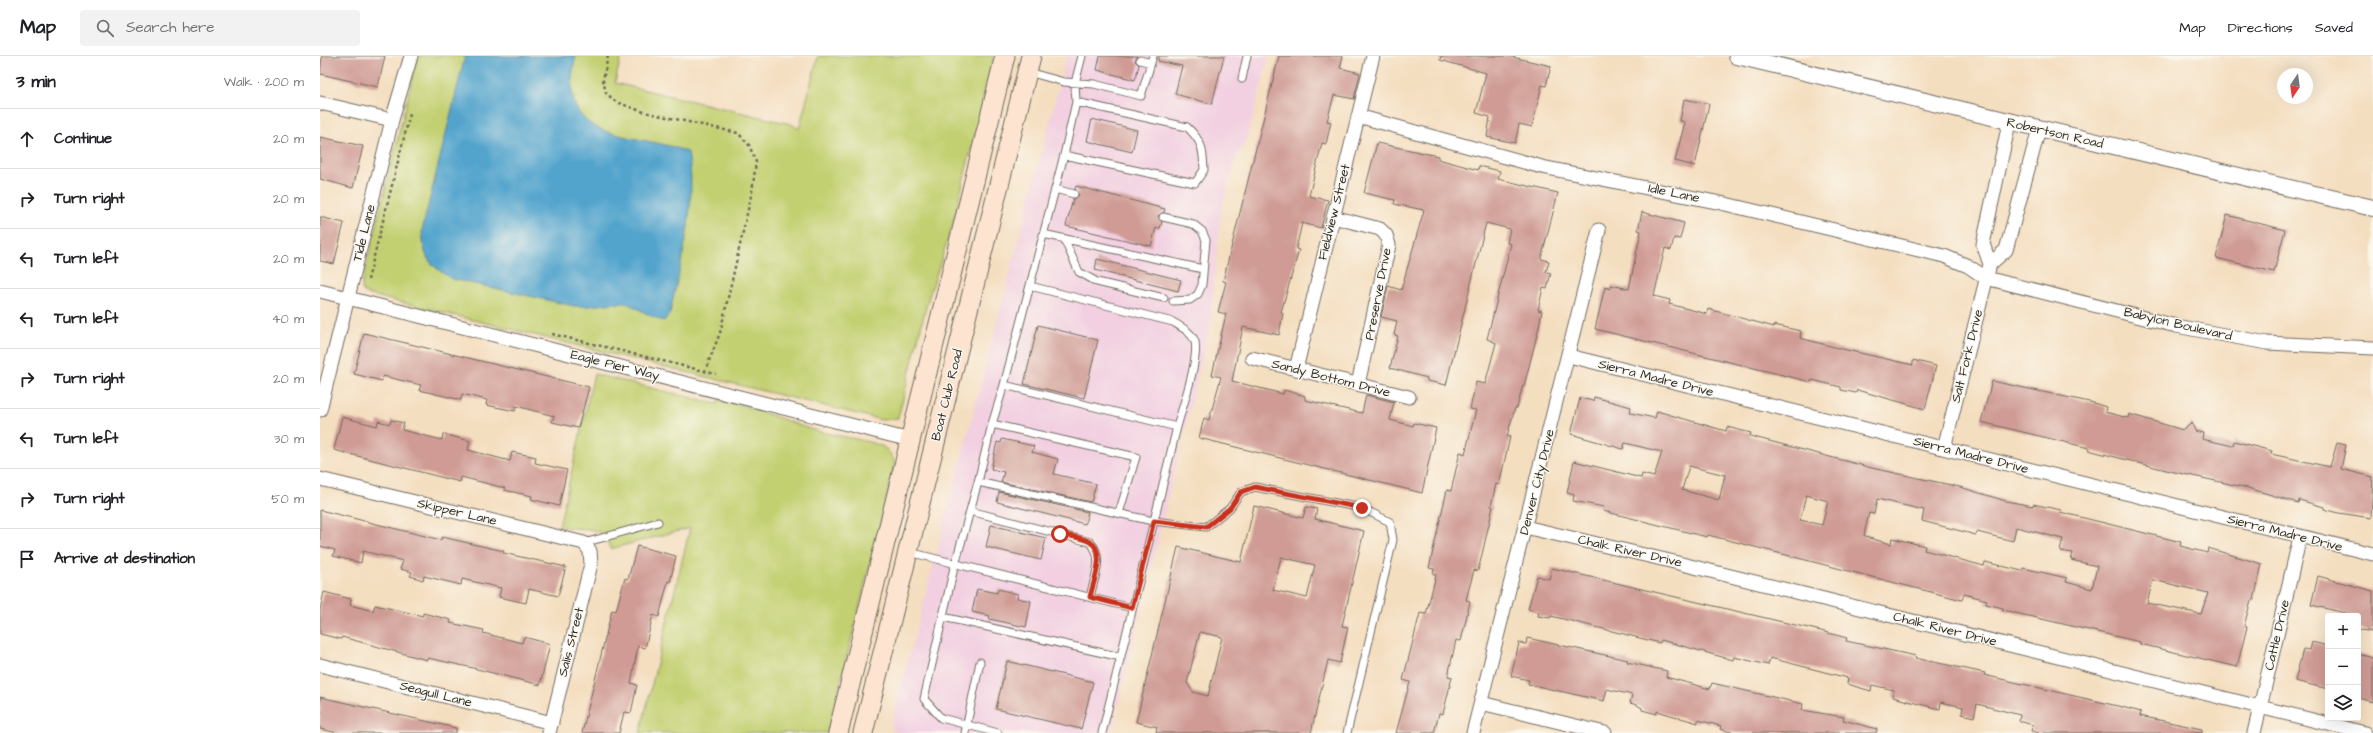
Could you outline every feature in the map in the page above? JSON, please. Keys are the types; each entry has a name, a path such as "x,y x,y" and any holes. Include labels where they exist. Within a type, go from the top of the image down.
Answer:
{"main road":[{"name":"Boat Club Road","path":"838,733 1005,56"},
{"name":"Boat Club Road","path":"863,733 1029,64"}],"street":[{"name":"Tide Lane","path":"320,410 392,120 411,56"},
{"name":"Fieldview Street","path":"1296,369 1373,56"},
{"name":"Robertson Road","path":"1737,56 2373,208"},
{"path":"320,103 392,120"},
{"name":"Idle Lane","path":"1358,116 1542,167 1722,203 1944,256 1968,266 1986,278"},
{"path":"2009,122 1983,244 1990,264 2006,250 2039,129"},
{"name":"Preserve Drive","path":"1333,217 1380,229 1386,235 1389,245 1358,384"},
{"name":"Denver City Drive","path":"1473,733 1569,356 1599,230"},
{"name":"Salt Fork Drive","path":"1944,448 1990,264"},
{"name":"Babylon Boulevard","path":"1986,278 2176,326 2267,343 2373,348"},
{"name":"Eagle Pier Way","path":"320,291 910,440"},
{"name":"Sierra Madre Drive","path":"1569,356 2373,554"},
{"name":"Sandy Bottom Drive","path":"1252,358 1409,397"},
{"name":"Skipper Lane","path":"320,479 587,547"},
{"name":"Chalk River Drive","path":"1525,527 1670,561 2365,733"},
{"name":"Cattle Drive","path":"2254,733 2300,537"},
{"name":"Salis Street","path":"550,728 589,569 587,547"},
{"name":"Seagull Lane","path":"320,665 550,728"},
{"path":"1480,703 1605,733"}],"lane":[{"path":"998,733 966,729 941,718 924,699 943,616 992,424 1004,385 1064,155 1076,102 1075,83 1082,56"},
{"path":"1242,79 1247,56"},
{"path":"1029,64 1075,83 1094,84 1141,96 1152,60 1140,60"},
{"path":"1064,155 1182,181 1195,182 1204,170 1203,150 1198,138 1187,128 1076,102"},
{"path":"1055,189 1074,194"},
{"path":"1163,217 1193,224 1202,231 1206,240 1202,285 1198,294 1190,300 1173,301"},
{"path":"1043,234 1203,269"},
{"path":"1064,239 1079,272 1097,282 1164,298"},
{"path":"1030,286 1173,322 1188,331 1195,342 1195,356 1102,733"},
{"path":"1004,385 1177,427"},
{"path":"992,424 1136,458 1119,513"},
{"path":"978,482 1154,521 1206,527 1230,508 1241,492 1255,487 1362,508 1390,522 1393,540 1347,733"},
{"path":"970,511 1090,542 1097,548 1099,556 1090,597"},
{"path":"587,547 658,522"},
{"path":"908,552 1132,608"},
{"path":"943,616 1121,656"},
{"path":"966,729 980,662"}],"path":[{"path":"608,56 602,80 606,93 616,102 644,112 738,133 748,145 756,162 752,192 720,333 705,371"},
{"path":"367,282 411,110"},
{"path":"550,333 716,374"}],"shaded area":[{"path":"1067,56 1269,56 1247,138 1235,161 1221,211 1210,325 1111,733 896,733 891,726"}],"green space":[{"path":"418,56 621,56 615,83 791,124 799,129 818,56 994,56 952,227 927,303 898,418 882,420 367,294 362,290 362,284"},
{"path":"594,374 717,404 719,400 742,406 810,429 879,445 885,448 891,455 895,463 828,733 640,733 690,528 610,549 607,540 602,534 596,531 559,526"}],"water":[{"path":"465,56 576,56 572,85 576,106 586,120 602,130 621,136 666,145 688,152 691,172 690,213 670,313 664,321 624,303 574,306 452,279 437,269 428,259 424,248 422,230"}],"building":[{"path":"322,56 385,56 378,87 320,74"},
{"path":"1100,56 1137,56 1135,61 1139,65 1135,80 1097,70"},
{"path":"1159,56 1224,56 1212,104 1175,94 1182,66 1158,61"},
{"path":"1279,56 1343,56 1340,68 1360,73 1354,99 1334,95 1327,121 1331,122 1326,144 1322,143 1309,196 1328,200 1321,228 1302,223 1296,249 1299,250 1281,312 1283,313 1279,335 1243,327 1232,381 1283,394 1284,390 1305,396 1305,400 1362,413 1366,395 1394,402 1390,420 1413,426 1414,423 1436,428 1422,493 1199,438 1204,418 1209,420 1221,377 1212,375 1226,314 1218,312 1226,282 1223,281"},
{"path":"1441,56 1508,56 1551,66 1546,86 1542,85 1532,127 1519,124 1515,143 1487,137 1490,117 1476,113 1486,73 1440,60"},
{"path":"1684,99 1709,104 1695,166 1675,161 1685,122 1680,121"},
{"path":"1092,119 1137,130 1132,152 1087,141"},
{"path":"320,137 363,146 353,188 320,179"},
{"path":"1377,143 1438,156 1438,159 1478,170 1479,166 1500,171 1498,179 1558,193 1541,259 1549,261 1546,272 1551,273 1547,289 1543,288 1538,310 1542,311 1539,327 1524,386 1523,385 1517,408 1515,408 1507,436 1510,437 1499,485 1496,484 1491,506 1493,507 1478,571 1474,570 1466,600 1470,601 1461,641 1456,640 1448,676 1452,677 1443,714 1439,713 1434,733 1396,733 1410,682 1403,680 1420,613 1426,614 1436,575 1433,574 1434,569 1429,568 1447,490 1451,491 1460,452 1465,454 1476,410 1470,409 1476,382 1485,384 1496,343 1487,339 1511,244 1507,243 1510,229 1486,223 1446,385 1427,381 1427,378 1390,368 1398,336 1394,335 1397,321 1381,317 1388,286 1401,290 1424,210 1394,204 1395,200 1364,193"},
{"path":"1076,186 1165,209 1164,212 1158,216 1162,222 1160,228 1156,228 1151,246 1066,226 1073,199 1079,195 1075,189"},
{"path":"1642,212 1684,223 1680,239 1674,238 1671,250 1665,248 1654,296 1670,300 1669,304 1707,314 1708,309 1774,327 1774,325 1801,331 1800,338 1838,348 1913,365 1913,360 1936,366 1925,409 1857,390 1856,393 1841,390 1841,387 1812,380 1811,382 1595,329 1605,287 1611,289 1611,285 1629,289 1641,231 1638,230"},
{"path":"2227,215 2285,230 2274,272 2216,258"},
{"path":"320,217 344,223 334,264 320,261"},
{"path":"1097,259 1181,280 1178,291 1095,270"},
{"path":"1038,325 1098,340 1084,398 1024,384"},
{"path":"364,333 589,387 578,428 552,422 554,416 516,406 515,411 486,405 487,400 462,394 461,400 419,390 421,385 383,376 382,381 354,374"},
{"path":"1992,381 2094,403 2106,407 2105,412 2128,418 2129,414 2183,430 2192,423 2195,431 2203,433 2202,439 2233,446 2234,441 2272,451 2271,454 2330,467 2337,443 2346,445 2341,469 2373,477 2371,518 2339,513 2299,500 2298,503 2248,488 2170,471 2088,450 2089,448 1981,422"},
{"path":"1594,397 1631,407 1630,413 1655,418 1657,411 1726,431 1727,427 1751,433 1750,436 1872,468 1960,487 2006,501 2033,506 2033,504 2061,510 2060,512 2181,542 2180,546 2207,553 2208,548 2262,564 2254,600 2251,600 2244,626 2247,627 2237,667 2140,644 2140,642 2003,610 2003,608 1986,604 1987,600 1964,594 1962,600 1708,535 1707,537 1603,511 1604,507 1573,501 1574,495 1567,493 1574,461 1641,478 1642,474 1654,477 1662,452 1625,443 1623,449 1571,434 1580,398 1593,401","holes":["1689,466 1725,475 1719,500 1682,490","1806,495 1828,501 1822,525 1800,520","1877,499 1924,510 1922,521 1976,535 1977,532 2013,541 2016,527 2063,539 2060,551 2073,553 2071,560 2097,566 2092,589 2066,582 2067,578 2023,568 2022,571 1985,562 1984,566 1924,550 1925,546 1892,538 1891,544 1869,538 1864,535 1869,513 1874,514","2153,580 2208,593 2201,614 2147,603"]},
{"path":"342,417 377,426 378,421 390,424 391,420 404,423 402,430 442,440 443,434 470,441 468,450 510,461 512,452 536,457 535,463 567,470 559,506 531,499 532,496 504,490 505,488 461,477 460,482 334,450"},
{"path":"1002,439 1034,446 1032,452 1058,459 1054,474 1096,484 1091,502 1001,482 1004,472 991,469 997,442 1001,443"},
{"path":"999,492 1088,512 1085,524 997,502"},
{"path":"1254,506 1303,518 1306,507 1317,509 1315,519 1364,531 1342,626 1348,627 1340,663 1328,660 1311,733 1156,733 1157,727 1136,722 1178,547 1241,562","holes":["1281,557 1315,565 1307,598 1273,590","1200,632 1222,637 1208,696 1193,692 1187,683"]},
{"path":"320,510 441,540 442,537 504,551 503,553 566,567 558,596 529,589 526,603 499,597 501,588 462,579 461,585 424,576 423,580 410,576 412,572 400,569 403,561 363,551 361,563 333,556 335,550 320,546"},
{"path":"991,525 1046,538 1041,560 986,547"},
{"path":"637,546 676,556 670,582 668,581 659,617 653,615 645,648 638,646 631,683 637,685 631,713 624,712 619,733 582,733 612,610 616,611 625,578 628,579"},
{"path":"1552,568 1821,631 1847,638 1846,641 1916,656 1915,658 1985,673 1984,675 2122,707 2141,712 2140,716 2202,729 2202,733 2040,733 2031,731 2033,725 2019,721 2020,715 1977,704 1974,717 1962,714 1963,707 1941,702 1940,709 1915,703 1893,697 1894,690 1872,685 1871,691 1847,684 1848,678 1770,658 1768,665 1734,657 1733,660 1661,640 1660,643 1551,616 1550,618 1538,616 1539,612 1528,609 1537,576 1549,579"},
{"path":"2318,576 2373,591 2373,622 2371,632 2361,630 2361,613 2345,613 2311,605"},
{"path":"977,589 997,593 998,589 1018,594 1017,598 1031,601 1026,627 989,619 990,616 972,612"},
{"path":"324,592 351,599 350,605 373,611 375,605 423,616 423,613 451,620 450,623 484,630 483,633 522,643 524,637 550,644 540,685 428,658 427,660 342,637 341,639 320,634 320,610"},
{"path":"1527,638 1628,660 1627,662 1667,671 1666,677 1710,689 1712,683 1803,704 1802,710 1844,717 1843,720 1877,729 1876,733 1735,733 1720,729 1721,726 1698,720 1698,723 1657,711 1657,714 1642,710 1642,708 1637,705 1630,703 1632,695 1607,689 1604,701 1528,684 1529,680 1511,676 1519,643 1526,644"},
{"path":"2312,642 2325,645 2325,688 2295,681 2303,649 2310,650"},
{"path":"2361,655 2373,658 2373,702 2361,699"},
{"path":"1007,661 1093,682 1081,729 996,709"},
{"path":"320,697 456,728 456,733 338,733 320,729"}],"route":[{"path":"1060,534 1090,542 1097,548 1099,556 1090,597 1132,608 1154,521 1206,527 1230,508 1241,492 1255,487 1362,508"}]}
